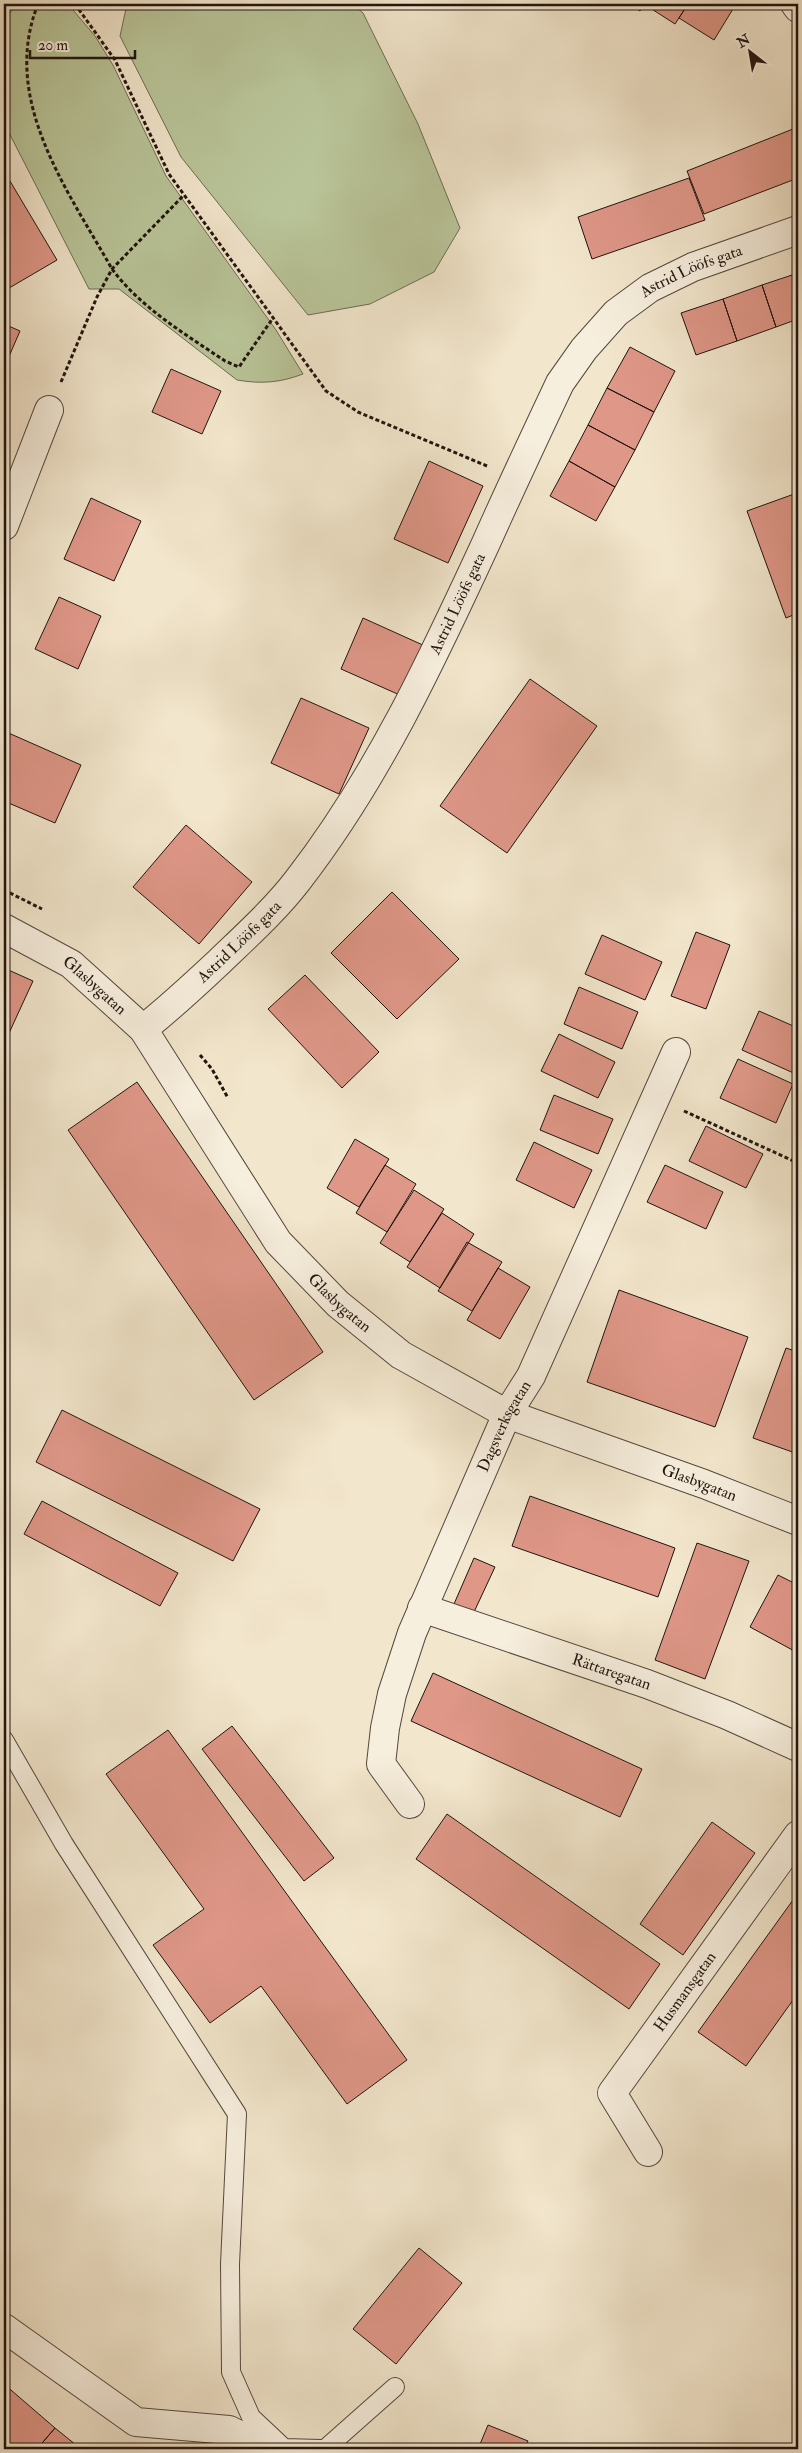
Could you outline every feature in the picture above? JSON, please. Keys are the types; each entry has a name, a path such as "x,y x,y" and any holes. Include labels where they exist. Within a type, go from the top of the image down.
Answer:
{"street":[{"path":"795,4 798,8"},
{"name":"Astrid Lööfs gata","path":"143,1029 165,1012 267,916 297,882 371,773 443,637 560,383 584,349 616,314 650,288 693,267 798,230"},
{"path":"4,526 49,410"},
{"name":"Glasbygatan","path":"4,928 71,964 143,1029 278,1242 338,1304 401,1356 507,1414 704,1484 798,1521"},
{"name":"Dagsverksgatan","path":"410,1804 381,1764 385,1728 392,1694 422,1608 507,1414 530,1376 676,1052"},
{"name":"Rättaregatan","path":"422,1608 647,1684 727,1715 798,1747"},
{"name":"Husmansgatan","path":"648,2152 612,2093 798,1835"},
{"path":"4,2328 136,2422 229,2430 269,2449"}],"lane":[{"path":"4,1740 64,1844 237,2114 230,2264 231,2372 251,2417 284,2448 321,2449"},
{"path":"326,2449 395,2387"}],"path":[{"path":"38,4 26,36 27,100 31,116 46,153 112,270 148,306 225,361 239,367 273,318"},
{"path":"75,4 115,60 169,174 326,391 343,404 515,478"},
{"path":"49,410 97,297 112,270 184,195"},
{"path":"4,890 35,904 50,915"},
{"path":"165,1012 212,1069 230,1102"},
{"path":"656,1098 798,1163"}],"green space":[{"path":"16,4 68,4 95,36 113,65 166,176 276,330 303,374 270,382 237,380 119,289 89,289 4,123 4,22"},
{"path":"127,4 352,4 363,13 418,124 460,228 434,272 370,304 308,315 181,157 120,36"}],"building":[{"path":"630,4 645,4 640,11"},
{"path":"644,4 688,4 675,24"},
{"path":"688,4 736,4 714,40 679,18"},
{"path":"798,127 798,178 704,214 687,171"},
{"path":"4,171 57,260 4,291"},
{"path":"689,178 705,220 592,259 578,217"},
{"path":"798,273 798,319 776,327 762,285"},
{"path":"762,285 776,327 737,341 723,299"},
{"path":"723,299 737,341 696,355 681,313"},
{"path":"4,324 20,331 4,368"},
{"path":"630,347 675,371 654,412 607,388"},
{"path":"171,369 221,391 202,434 152,412"},
{"path":"607,388 654,412 635,450 588,425"},
{"path":"588,425 635,450 615,487 569,461"},
{"path":"429,461 483,486 448,563 394,539"},
{"path":"569,461 615,487 596,521 550,496"},
{"path":"797,493 798,613 786,618 747,511"},
{"path":"91,498 141,521 114,581 64,559"},
{"path":"59,597 101,616 78,669 35,649"},
{"path":"363,618 425,646 402,696 341,669"},
{"path":"530,679 597,726 507,853 440,806"},
{"path":"301,698 369,728 339,794 271,763"},
{"path":"4,731 81,765 55,823 4,801"},
{"path":"186,825 252,882 199,944 133,887"},
{"path":"392,892 459,959 397,1019 331,953"},
{"path":"696,932 730,945 706,1009 671,996"},
{"path":"602,935 662,962 645,1000 585,974"},
{"path":"4,968 33,981 4,1044"},
{"path":"305,975 379,1052 342,1088 268,1009"},
{"path":"579,987 638,1012 622,1049 564,1024"},
{"path":"759,1011 798,1028 798,1075 742,1050"},
{"path":"559,1034 615,1062 598,1098 541,1071"},
{"path":"738,1059 793,1084 776,1123 720,1098"},
{"path":"137,1082 323,1352 254,1400 68,1130"},
{"path":"554,1095 613,1119 598,1154 540,1130"},
{"path":"706,1126 763,1154 746,1188 689,1161"},
{"path":"355,1139 389,1159 359,1207 327,1188"},
{"path":"534,1142 592,1170 574,1208 516,1180"},
{"path":"385,1165 416,1184 387,1232 356,1213"},
{"path":"665,1165 723,1192 706,1229 647,1202"},
{"path":"414,1190 444,1209 410,1262 380,1243"},
{"path":"442,1213 474,1234 440,1288 407,1267"},
{"path":"467,1242 502,1262 472,1311 438,1291"},
{"path":"498,1268 530,1287 500,1339 467,1320"},
{"path":"619,1290 748,1337 715,1427 587,1382"},
{"path":"786,1348 798,1352 798,1454 753,1438"},
{"path":"62,1410 260,1509 233,1561 36,1462"},
{"path":"530,1496 675,1548 658,1597 512,1546"},
{"path":"42,1501 178,1573 160,1606 24,1534"},
{"path":"697,1543 749,1561 705,1679 655,1660"},
{"path":"474,1558 495,1567 474,1612 454,1604"},
{"path":"778,1575 798,1585 798,1653 750,1627"},
{"path":"433,1673 642,1769 620,1817 411,1721"},
{"path":"232,1726 334,1858 304,1881 202,1749"},
{"path":"168,1730 407,2060 347,2104 261,1986 210,2023 153,1945 204,1909 106,1774"},
{"path":"447,1814 660,1964 629,2009 416,1859"},
{"path":"712,1822 755,1853 683,1955 640,1924"},
{"path":"798,1893 798,1993 746,2066 698,2032"},
{"path":"419,2248 462,2283 396,2364 353,2329"},
{"path":"4,2384 55,2428 37,2449 4,2449"},
{"path":"488,2425 528,2441 524,2449 478,2449"},
{"path":"55,2428 81,2449 37,2449"}]}
